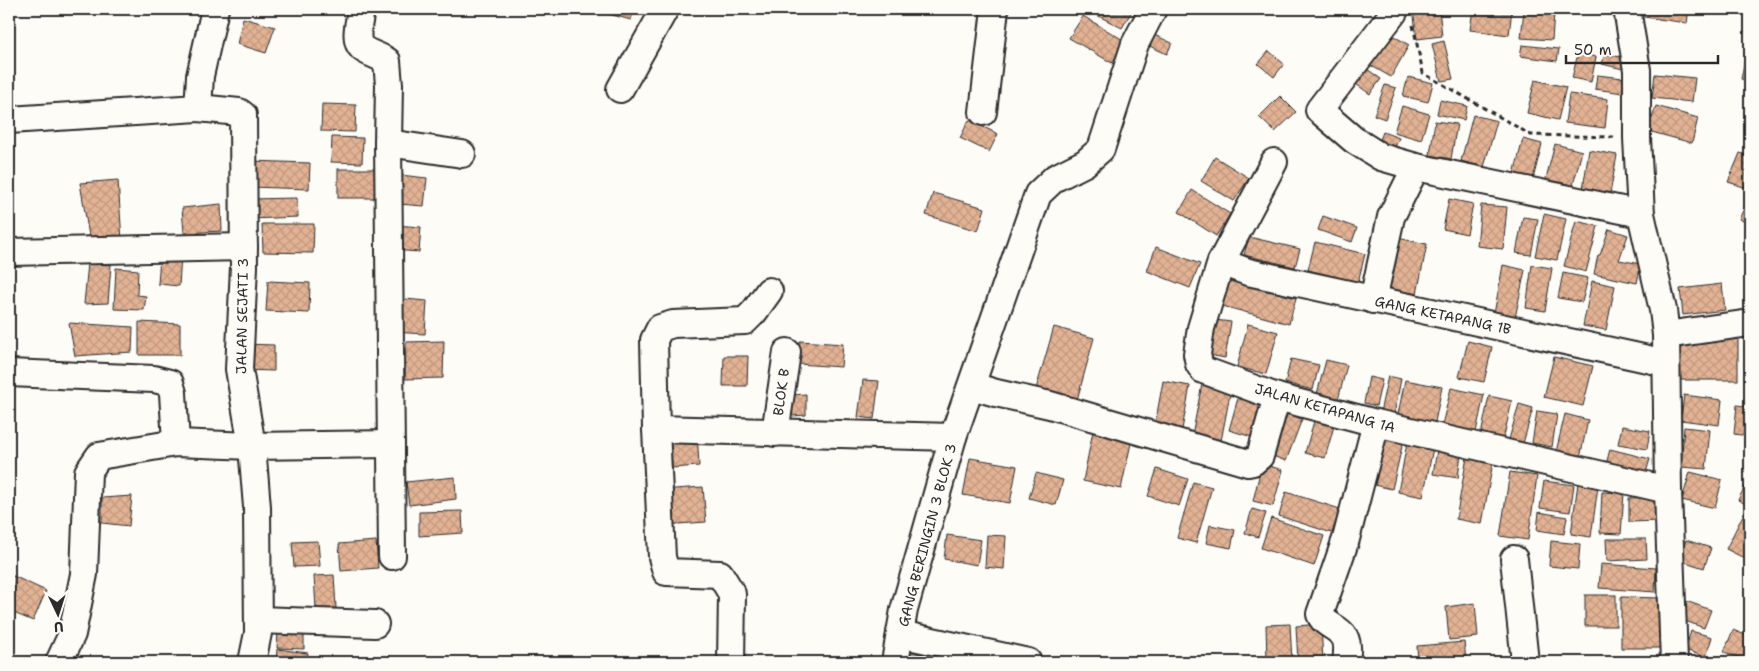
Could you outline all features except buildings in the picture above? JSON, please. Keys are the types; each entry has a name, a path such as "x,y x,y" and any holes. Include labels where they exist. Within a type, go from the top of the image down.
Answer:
{"street":[{"path":"9,120 198,108 200,76 215,9"},
{"path":"361,9 357,40 362,49 387,61 389,85 392,556"},
{"path":"620,89 665,9"},
{"path":"983,112 995,9"},
{"name":"GANG BERINGIN 3 BLOK 3","path":"895,662 904,610 953,437 1038,194 1055,178 1085,163 1101,149 1135,44 1153,9"},
{"path":"1627,9 1637,70 1637,138 1641,214 1663,310 1666,335 1668,490 1674,662"},
{"path":"1403,15 1319,110 1354,140 1381,157 1416,167 1641,214"},
{"name":"JALAN SEJATI 3","path":"198,108 239,112 243,115 244,247 239,369 252,446 257,507 258,633 252,662"},
{"path":"388,143 462,154"},
{"name":"JALAN KETAPANG 1A","path":"1274,162 1221,262 1201,328 1197,354 1198,364 1203,370 1277,397 1376,423 1668,490"},
{"path":"1373,300 1391,217 1416,167"},
{"path":"9,252 244,247"},
{"name":"GANG KETAPANG 1B","path":"1221,262 1248,272 1666,363"},
{"path":"731,662 732,594 720,574 666,572 662,557 654,340 660,328 673,324 745,322 769,291"},
{"path":"1666,335 1750,323"},
{"name":"BLOK B","path":"775,432 787,352"},
{"path":"9,373 154,379 170,383 173,393 176,443"},
{"path":"972,386 996,394 1050,405 1248,463 1253,462 1260,456 1277,397"},
{"path":"1346,662 1347,647 1343,635 1322,620 1320,614 1346,539 1376,423"},
{"path":"656,429 953,437"},
{"path":"59,662 72,634 84,574 88,472 99,456 176,443 252,446 391,444"},
{"path":"1514,559 1525,662"},
{"path":"258,620 375,624"},
{"path":"900,634 1028,662"}],"path":[{"path":"1403,15 1423,73 1531,135 1637,138"}]}
